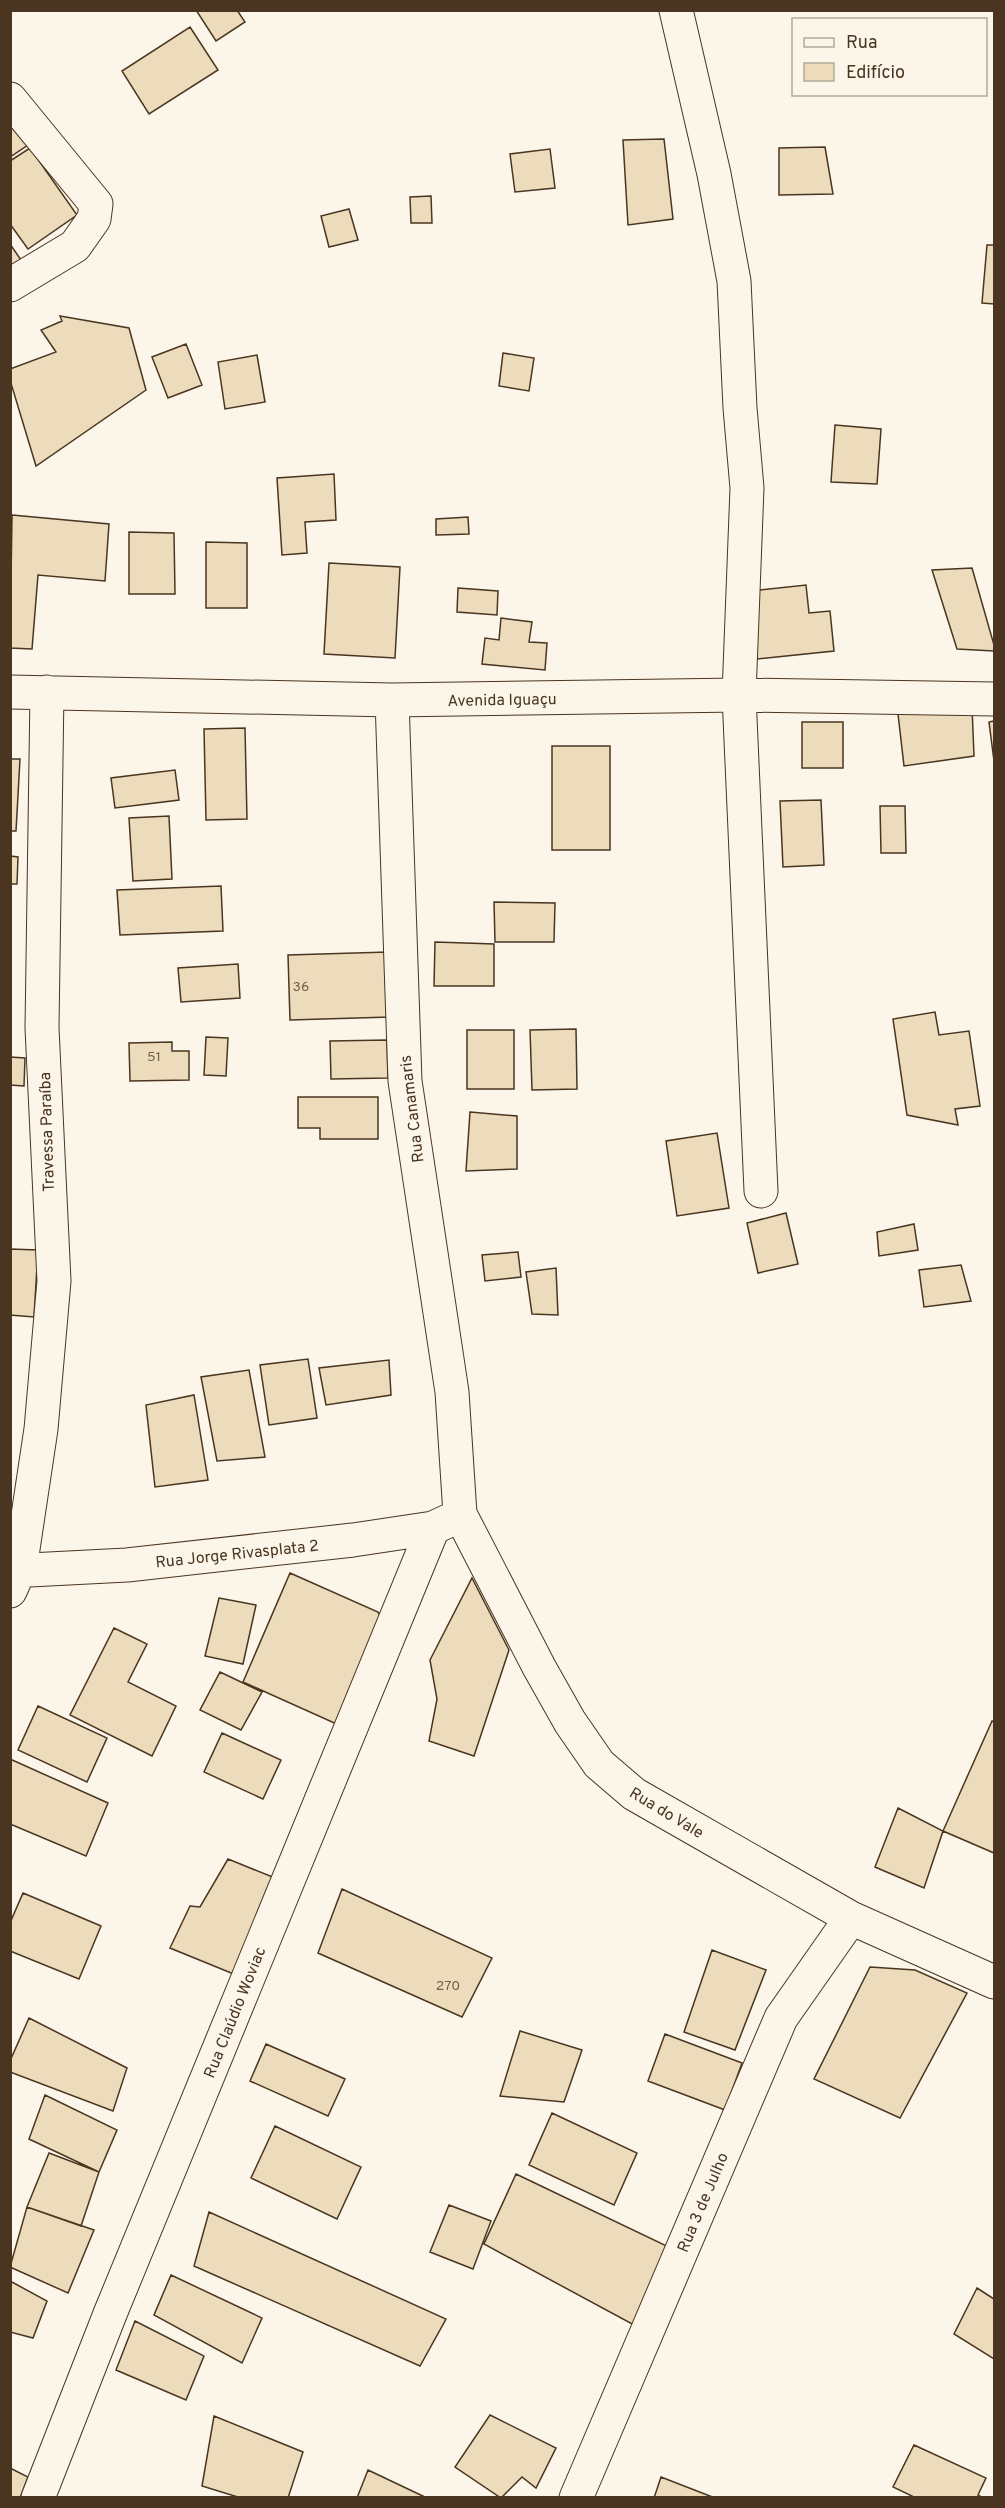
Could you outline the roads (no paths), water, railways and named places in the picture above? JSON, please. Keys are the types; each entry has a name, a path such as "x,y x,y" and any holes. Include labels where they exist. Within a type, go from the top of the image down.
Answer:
{"street":[{"path":"676,10 710,150 734,281 740,408 747,488 739,695 760,1191"},
{"path":"10,99 96,204 94,219 75,246 10,285"},
{"name":"Avenida Iguaçu","path":"10,692 392,700 739,695 994,699"},
{"name":"Travessa Paraíba","path":"14,1577 41,1429 54,1281 42,1028 47,692"},
{"name":"Rua Canamaris","path":"392,700 405,1081 452,1392 447,1521"},
{"name":"Rua Jorge Rivasplata 2","path":"14,1577 353,1540 447,1521"},
{"name":"Rua do Vale","path":"447,1521 539,1667 570,1722 599,1764 634,1794 851,1918 994,1982"},
{"name":"Rua Claúdio Woviac","path":"38,2498 115,2304 447,1521"},
{"name":"Rua 3 de Julho","path":"576,2498 781,2018 851,1918"}]}
